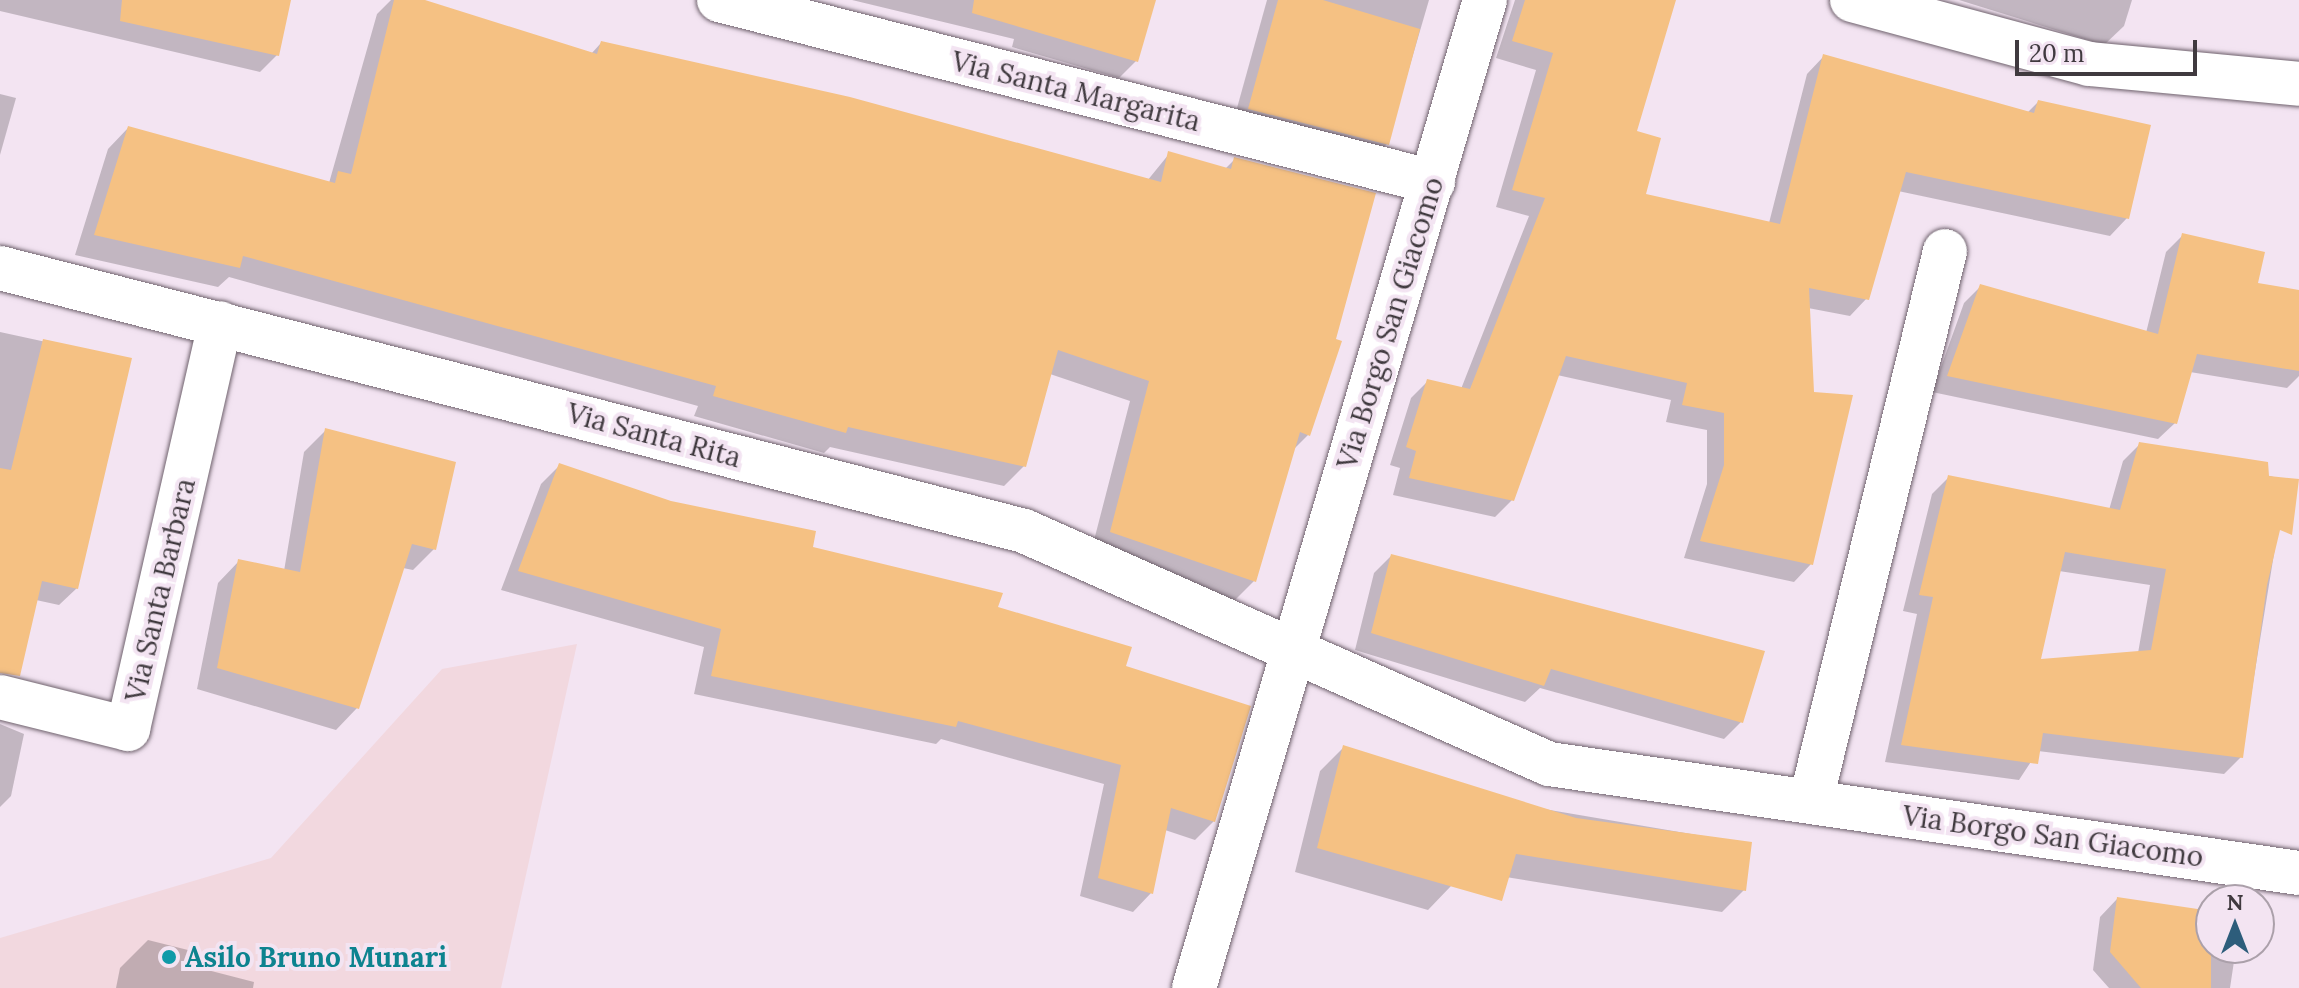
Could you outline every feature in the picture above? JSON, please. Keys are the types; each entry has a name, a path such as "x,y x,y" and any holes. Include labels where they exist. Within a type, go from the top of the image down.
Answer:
{"street":[{"name":"Via Santa Margarita","path":"719,0 1433,182"},
{"name":"Via Borgo San Giacomo","path":"1194,988 1292,646 1485,0"},
{"path":"1852,0 2089,64 2299,84"},
{"path":"1811,800 1945,251"},
{"name":"Via Santa Rita","path":"0,268 1024,531 1292,646"},
{"name":"Via Santa Barbara","path":"0,697 128,729 220,323"},
{"name":"Via Borgo San Giacomo","path":"1292,646 1549,764 2297,861"}],"shaded area":[{"path":"577,644 501,988 0,988 0,938 271,858 442,669"}],"building":[{"path":"122,0 291,0 279,56 120,21"},
{"path":"394,0 425,0 597,54 601,41 850,97 1161,182 1168,151 1231,169 1234,157 1376,193 1336,339 1342,341 1310,436 1300,432 1256,582 1110,532 1149,381 1058,350 1026,467 848,427 846,433 713,396 716,386 243,256 240,268 94,235 128,126 335,183 338,171 351,174"},
{"path":"974,0 1156,0 1138,62 972,13"},
{"path":"1278,0 1323,0 1420,29 1389,145 1248,109"},
{"path":"1525,0 1676,0 1637,131 1661,138 1646,194 1780,224 1823,54 2034,113 2038,100 2151,125 2129,219 1906,172 1869,300 1809,288 1814,392 1853,395 1813,565 1700,541 1724,465 1724,413 1682,405 1687,383 1566,356 1514,501 1409,478 1416,451 1406,447 1427,379 1470,389 1545,198 1512,190 1553,53 1512,41"},
{"path":"2182,233 2265,252 2258,283 2299,290 2299,371 2197,354 2177,424 1947,376 1980,284 2158,334"},
{"path":"43,339 132,358 78,589 42,581 20,676 0,673 0,468 11,470"},
{"path":"325,428 456,462 436,550 412,544 359,709 217,668 238,559 300,572"},
{"path":"2139,442 2268,462 2269,476 2299,479 2292,535 2280,530 2267,585 2243,758 2043,733 2038,764 1901,745 1933,597 1919,595 1948,475 2120,510","holes":["2065,552 2166,569 2151,650 2041,659"]},
{"path":"559,463 671,501 816,531 813,547 1003,593 998,607 1132,647 1126,666 1251,706 1215,822 1171,808 1153,894 1098,878 1121,765 958,721 956,727 711,676 721,629 518,571"},
{"path":"1391,554 1765,651 1743,723 1551,669 1544,686 1371,633"},
{"path":"1343,745 1576,818 1752,842 1746,891 1516,854 1502,901 1317,848"},
{"path":"2117,897 2195,909 2195,964 2211,964 2211,988 2141,988 2110,952"}],"place":[{"name":"Asilo Bruno Munari","path":"169,957"}]}
